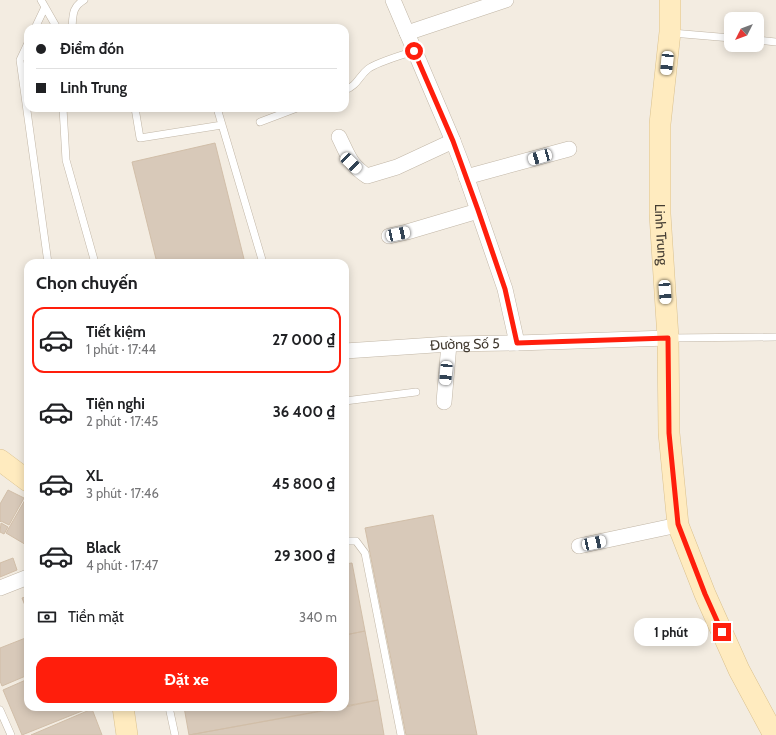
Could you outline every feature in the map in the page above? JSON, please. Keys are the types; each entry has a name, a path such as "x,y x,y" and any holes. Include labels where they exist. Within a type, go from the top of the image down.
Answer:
{"street":[{"path":"393,0 453,141 478,210 505,289 517,343"},
{"path":"407,33 506,0"},
{"name":"Linh Trung","path":"670,0 670,32 660,124 660,214 668,338 669,433 678,524 705,594 738,670 772,724"},
{"path":"339,137 351,163 367,176 397,167 453,141"},
{"path":"466,177 569,149"},
{"path":"389,236 407,232 478,210"},
{"name":"Đường Số 5","path":"349,351 449,344 668,338"},
{"path":"444,402 449,344"},
{"path":"0,460 24,478"},
{"path":"579,546 678,524"},
{"path":"0,588 24,579"},
{"path":"124,711 127,735"}],"lane":[{"path":"41,0 56,24"},
{"path":"72,24 73,14 77,4 84,0"},
{"path":"37,24 45,7"},
{"path":"670,32 724,37"},
{"path":"764,41 776,42"},
{"path":"349,88 356,84 359,78 369,68 414,51"},
{"path":"24,52 20,60 24,89"},
{"path":"27,112 47,259"},
{"path":"63,112 66,160 94,259"},
{"path":"136,112 140,138 222,125"},
{"path":"219,112 262,259"},
{"path":"260,122 286,112"},
{"name":"Đường Số 5","path":"668,338 776,337"},
{"path":"349,400 416,392"},
{"path":"349,541 356,541 365,553 401,735"},
{"path":"0,710 11,735"},
{"path":"170,711 174,735"}],"building":[{"path":"215,143 244,259 156,259 132,162"},
{"path":"8,490 24,498 9,525 1,521 0,522 0,504"},
{"path":"24,502 24,544 6,533"},
{"path":"433,515 477,735 406,735 365,528"},
{"path":"1,523 8,527 4,534 0,532"},
{"path":"13,558 17,570 0,577 0,563"},
{"path":"349,563 352,563 365,631 349,634"},
{"path":"365,631 378,700 349,705 349,634"},
{"path":"24,639 24,677 2,686 0,681 0,648"},
{"path":"24,681 24,711 82,711 22,735 3,690"},
{"path":"378,700 384,735 189,735 323,711 349,711 349,706"},
{"path":"87,711 93,711 102,735 31,735"},
{"path":"185,711 320,711 189,735"}],"route":[{"path":"414,51 453,141 478,210 505,289 517,343 668,338 669,433 678,524 705,594 722,632"}]}
